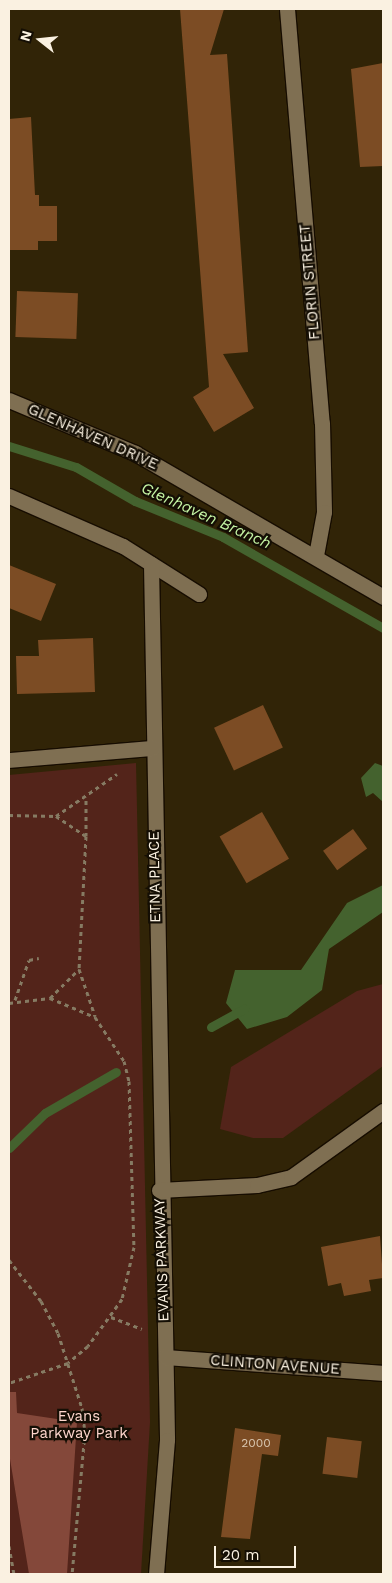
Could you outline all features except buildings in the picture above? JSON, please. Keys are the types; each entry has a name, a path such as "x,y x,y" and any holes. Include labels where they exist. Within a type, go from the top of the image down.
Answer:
{"street":[{"name":"FLORIN STREET","path":"287,9 322,423 324,512 316,555"},
{"name":"GLENHAVEN DRIVE","path":"9,400 135,453 316,555 383,597"},
{"path":"9,496 123,546 199,594"},
{"name":"ETNA PLACE","path":"151,564 159,1190"},
{"path":"9,760 153,748"},
{"name":"EVANS PARKWAY","path":"156,1574 167,1440 166,1358 159,1190 258,1184 291,1177 383,1112"},
{"name":"CLINTON AVENUE","path":"166,1358 383,1373"}],"path":[{"path":"9,815 56,816 86,799 121,770"},
{"path":"9,1383 68,1363 111,1318 122,1299 134,1247 129,1081 124,1061 95,1017 79,969 86,836 86,799"},
{"path":"56,816 86,836"},
{"path":"15,1000 29,960 39,958"},
{"path":"50,998 79,969"},
{"path":"9,1003 15,1000 50,998 95,1017"},
{"path":"9,1260 40,1301 68,1363 85,1432 72,1574"},
{"path":"111,1318 142,1329"},
{"path":"9,1546 14,1574"}],"green space":[{"name":"Evans Parkway Park","path":"136,763 150,1422 141,1574 9,1574 9,775"},
{"path":"383,984 383,1066 283,1138 253,1138 220,1129 231,1067 357,991"}],"shaded area":[{"path":"375,763 383,766 383,802 373,793 366,797 361,778"},
{"path":"383,885 383,912 329,949 322,990 287,1017 247,1029 226,1003 235,970 301,970 347,903"},
{"path":"9,1392 16,1392 17,1413 77,1422 67,1574 29,1574 9,1453"}],"waterway":[{"name":"Glenhaven Branch","path":"9,446 76,467 135,501 223,537 383,628"},
{"path":"211,1027 244,1009"},
{"path":"9,1148 45,1113 116,1072"}]}
